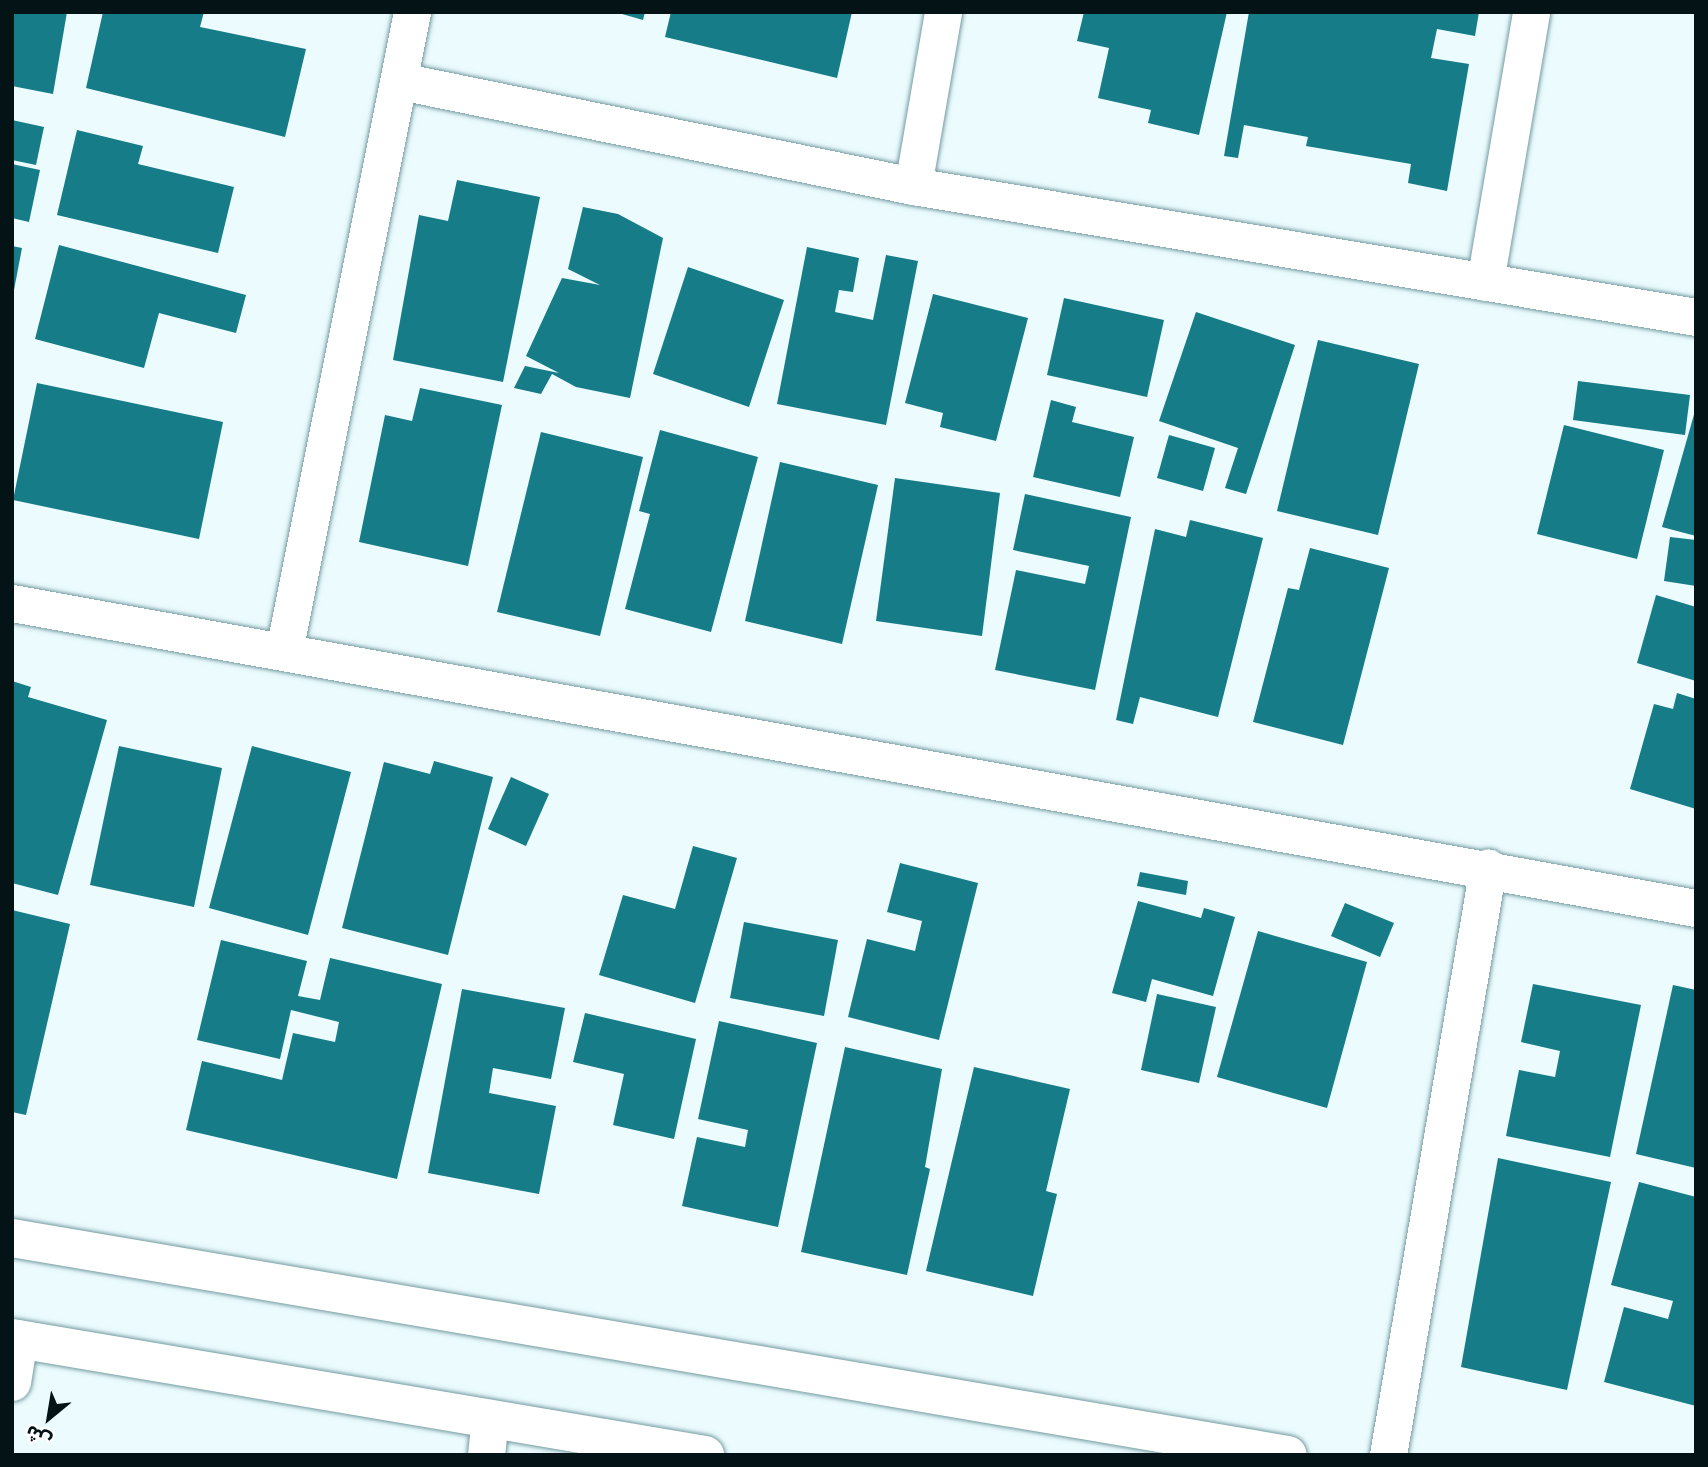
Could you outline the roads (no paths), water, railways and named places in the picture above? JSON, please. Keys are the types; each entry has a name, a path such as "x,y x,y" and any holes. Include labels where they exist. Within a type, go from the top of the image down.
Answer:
{"street":[{"path":"284,651 412,12"},
{"path":"913,186 943,12"},
{"path":"1485,282 1531,12"},
{"path":"400,81 913,186 1696,317"},
{"path":"12,603 1488,867 1696,908"},
{"path":"1388,1455 1488,867"},
{"path":"12,1238 1287,1455"},
{"path":"12,1382 16,1339 488,1437 705,1455"}]}
